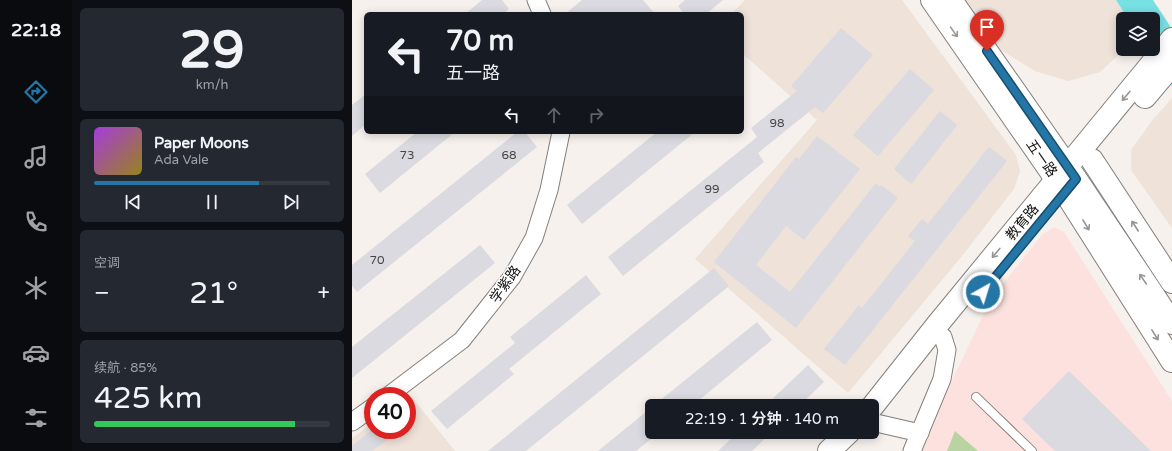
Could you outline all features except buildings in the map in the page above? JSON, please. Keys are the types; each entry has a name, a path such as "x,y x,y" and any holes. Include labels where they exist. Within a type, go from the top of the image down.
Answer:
{"main road":[{"name":"五一路","path":"932,0 1172,323"},
{"name":"五一路","path":"950,0 1066,179 1172,361"},
{"name":"教育路","path":"879,402 899,384 973,303 1066,179 1092,160 1160,71 1172,39"},
{"name":"教育路","path":"879,399 942,318 1160,71"},
{"path":"1092,160 1172,282"},
{"path":"829,451 842,439"}],"street":[{"path":"536,0 541,12"},
{"name":"学紫路","path":"400,387 462,340 512,277 534,238 549,190 561,134"},
{"path":"912,451 942,379 947,350 943,336"},
{"path":"352,422 364,413"},
{"path":"879,424 920,433"}],"lane":[{"path":"976,397 1032,451"}],"shaded area":[{"path":"745,0 902,0 1016,155 1020,171 1014,189 962,256 848,393 695,259 817,120 744,55 744,12 733,12"},
{"path":"962,0 1116,0 1124,12 1116,12 1116,56 1117,56 1100,72 1068,81 1035,71 998,48"},
{"path":"1172,98 1172,228 1131,170 1131,150 1151,122"},
{"path":"1054,227 1064,232 1172,401 1172,451 922,451 955,374 991,299 1042,235"},
{"path":"416,402 455,451 352,451 352,438 364,429 364,439 416,439"}],"green space":[{"path":"955,431 978,451 947,451"}],"water":[{"path":"1116,0 1153,0 1172,29 1172,86 1152,56 1160,56 1160,12 1124,12"}],"route":[{"path":"983,292 1076,179 987,51"}]}
